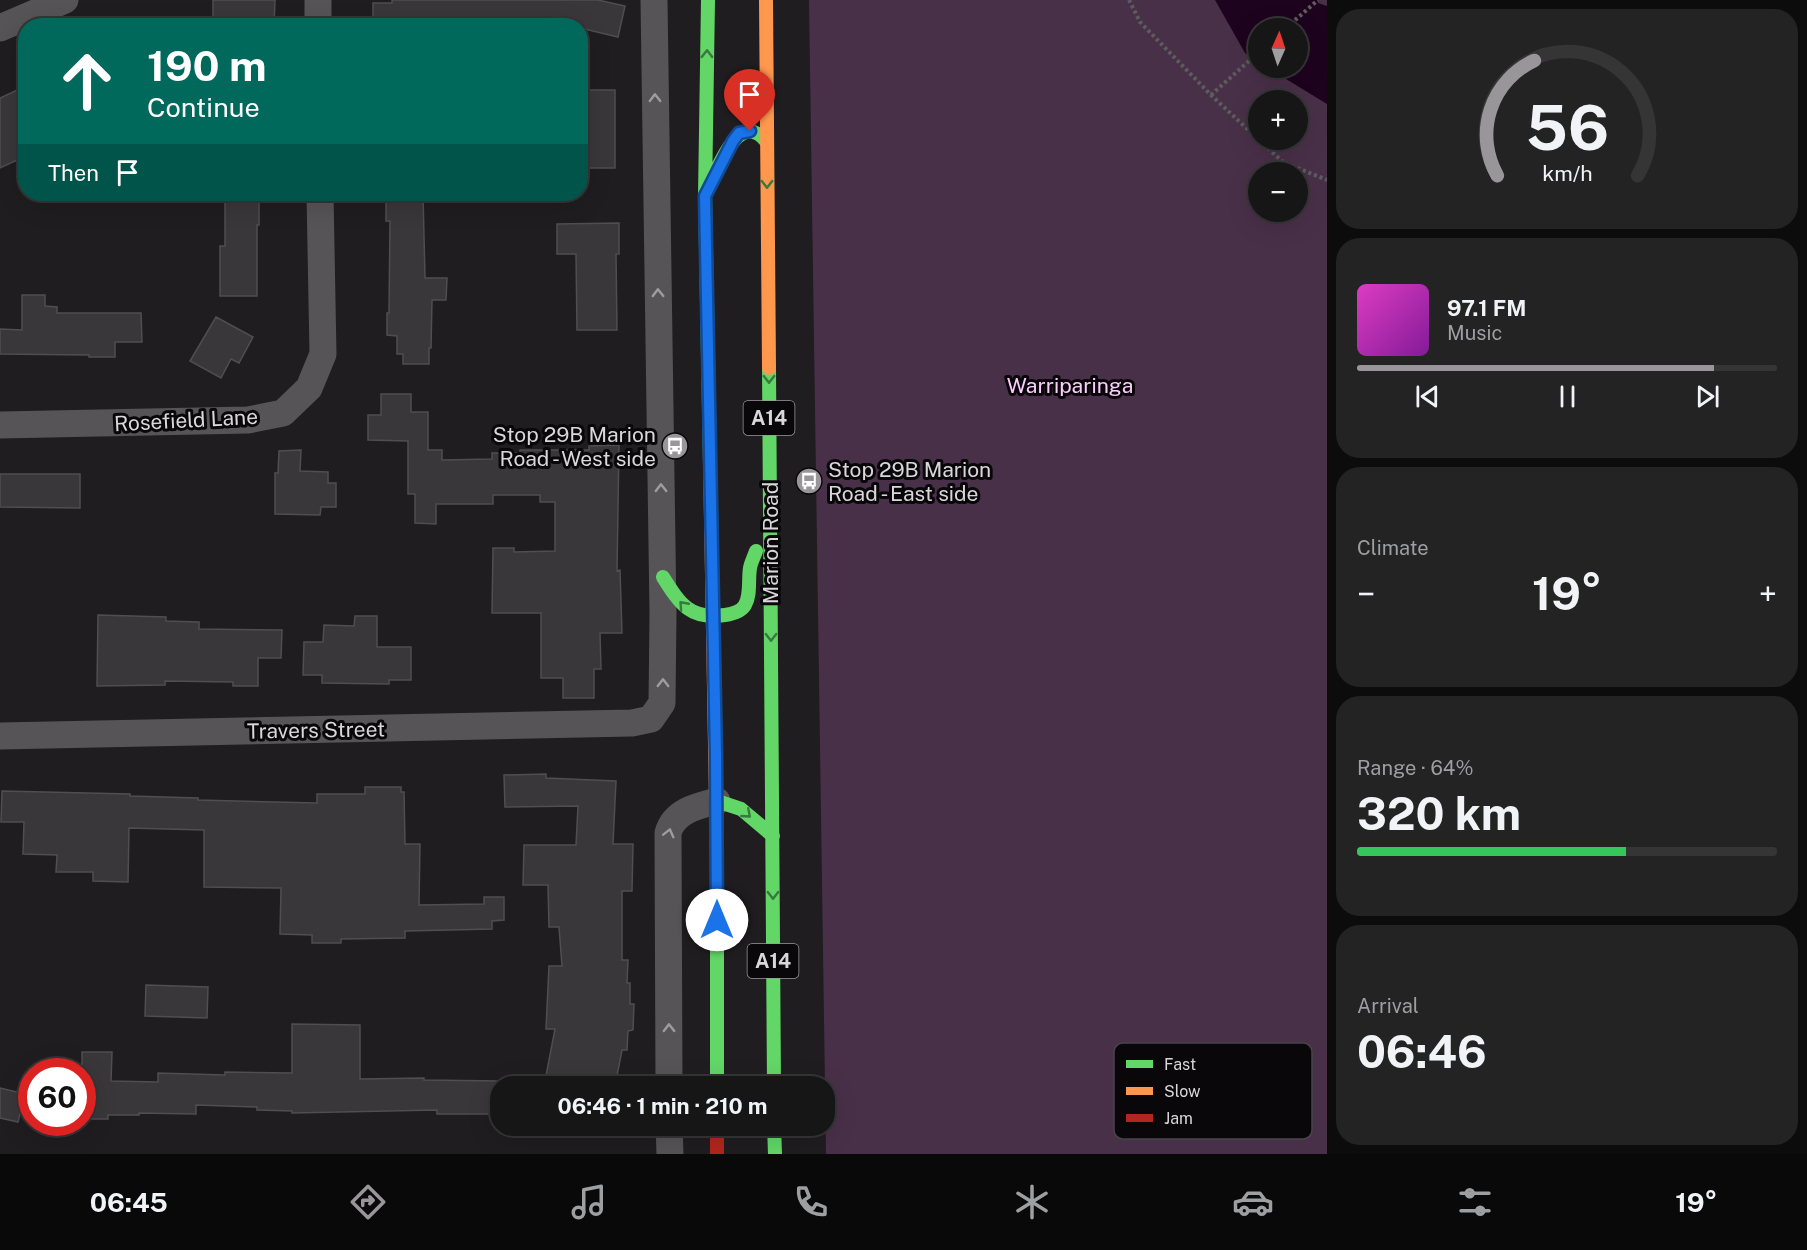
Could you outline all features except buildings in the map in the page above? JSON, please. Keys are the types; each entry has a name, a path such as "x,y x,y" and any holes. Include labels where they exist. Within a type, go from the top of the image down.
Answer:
{"main road":[{"name":"A14","path":"708,0 705,196 717,801 717,1076"},
{"name":"Marion Road","path":"766,0 774,1076"},
{"path":"705,196 738,134 746,131 756,132 767,142"},
{"path":"663,578 686,610 694,615 714,617 734,614 743,608 747,599 751,563 770,522"},
{"path":"717,801 741,808 773,836"},
{"path":"717,1136 717,1154"},
{"path":"774,1136 775,1154"}],"street":[{"path":"23,18 65,0"},
{"path":"318,0 318,18"},
{"path":"654,0 663,578"},
{"path":"0,28 18,20"},
{"name":"Rosefield Lane","path":"0,425 248,420 283,413 309,388 323,354 321,201"},
{"name":"Travers Street","path":"0,736 632,723 651,718 663,703 663,578"},
{"path":"669,1076 668,833 671,823 680,814 717,801"},
{"path":"669,1136 670,1154"}],"path":[{"path":"1129,0 1140,22 1211,95 1248,129"},
{"path":"1297,18 1318,0"},
{"path":"1211,95 1248,62"},
{"path":"1270,150 1283,162 1327,180"}],"green space":[{"name":"Warriparinga","path":"809,0 1327,0 1327,1154 826,1154 826,1136 835,1136 835,1076 825,1076"}],"shaded area":[{"path":"1215,0 1317,0 1318,3 1327,6 1327,104 1308,92 1308,90 1284,78 1308,78 1308,18 1248,18 1248,55"}],"traffic: fast":[{"path":"708,0 705,196 711,518"},
{"path":"708,189 726,151 740,135 748,132 756,133 767,142"},
{"path":"769,368 774,1076"},
{"path":"663,577 681,602 694,612 713,616 733,613 741,609 747,601 750,568 756,551"},
{"path":"717,801 741,809 773,836"},
{"path":"717,858 717,1076"},
{"path":"774,1136 775,1154"}],"traffic: slow":[{"path":"766,0 769,368"},
{"path":"711,518 717,858"}],"traffic: jam":[{"path":"717,1136 717,1154"}],"place":[{"name":"Stop 29B Marion Road - West side","path":"675,446"},
{"name":"Stop 29B Marion Road - East side","path":"809,481"}],"route":[{"path":"717,920 717,801 705,196 733,141 739,133 750,131"}]}
